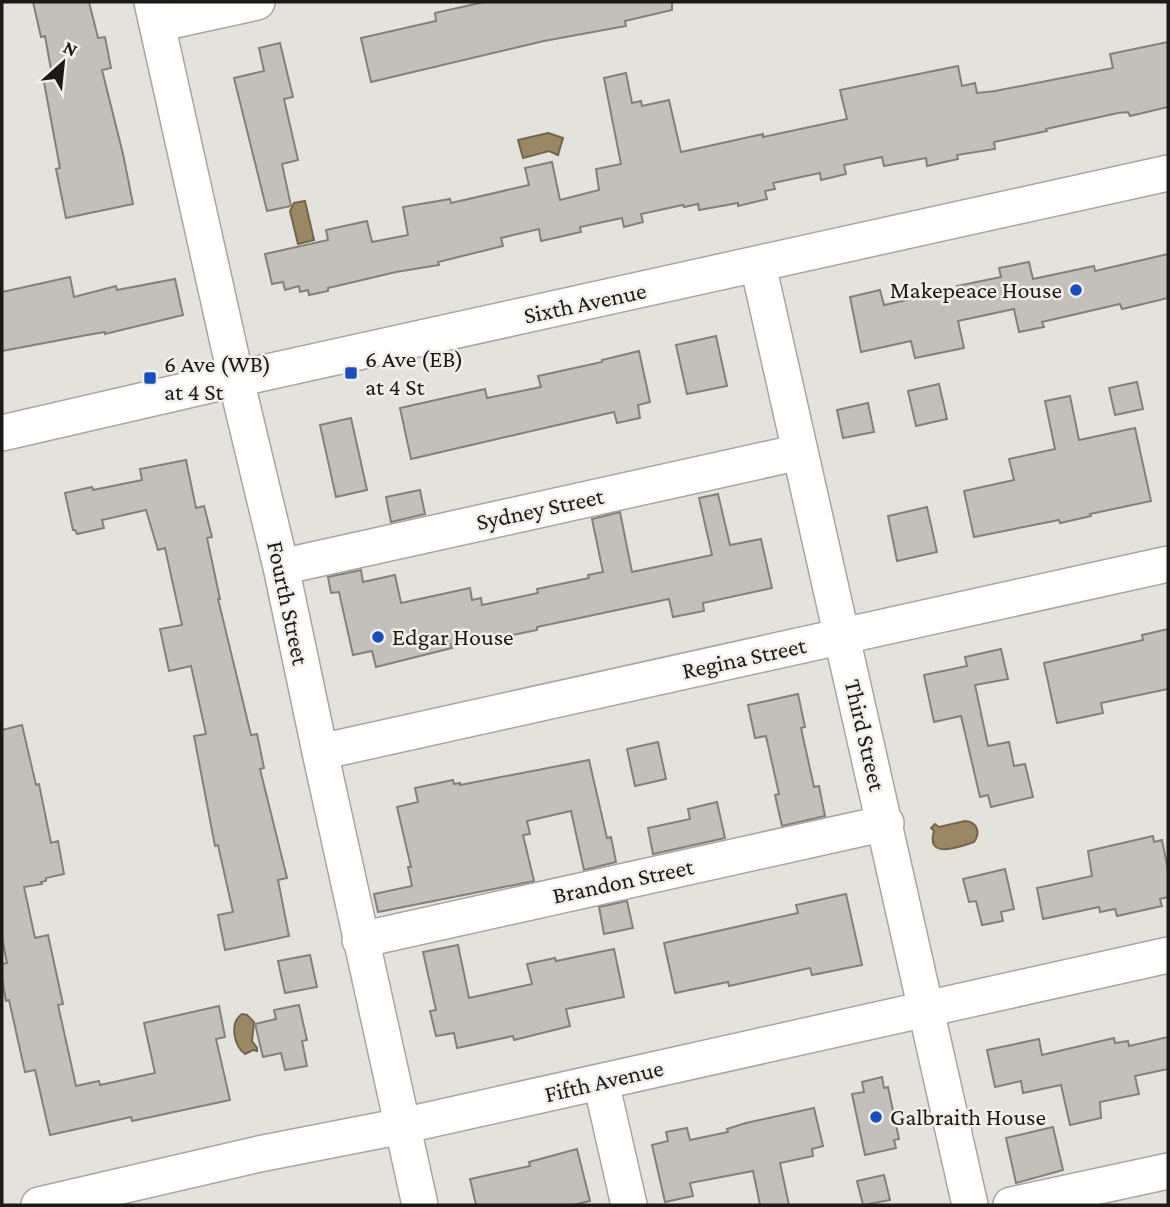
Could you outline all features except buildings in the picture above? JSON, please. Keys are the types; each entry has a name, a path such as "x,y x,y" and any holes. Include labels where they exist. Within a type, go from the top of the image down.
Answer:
{"street":[{"path":"155,13 257,2"},
{"name":"Fourth Street","path":"155,13 236,379 281,567 360,940 420,1205"},
{"name":"Sixth Avenue","path":"2,433 1168,173"},
{"name":"Third Street","path":"758,265 886,823 970,1205"},
{"name":"Sydney Street","path":"281,567 800,452"},
{"name":"Regina Street","path":"320,752 1168,564"},
{"name":"Brandon Street","path":"360,940 886,823"},
{"name":"Fifth Avenue","path":"39,1205 1168,955"},
{"path":"601,1082 629,1205"},
{"path":"1011,1205 1168,1171"}],"shaded area":[{"path":"548,133 563,138 558,155 549,151 523,158 518,140"},
{"path":"305,201 314,240 298,244 290,211 294,203"},
{"path":"965,821 977,828 974,842 945,849 934,846 934,831 931,828 935,824 939,827"},
{"path":"242,1014 254,1022 252,1041 257,1048 257,1051 245,1054 238,1046 234,1034 235,1023"}],"place":[{"name":"Makepeace House","path":"1076,290"},
{"name":"6 Ave (EB) at 4 St","path":"351,373"},
{"name":"6 Ave (WB) at 4 St","path":"150,378"},
{"name":"Edgar House","path":"378,637"},
{"name":"Galbraith House","path":"876,1117"}]}
